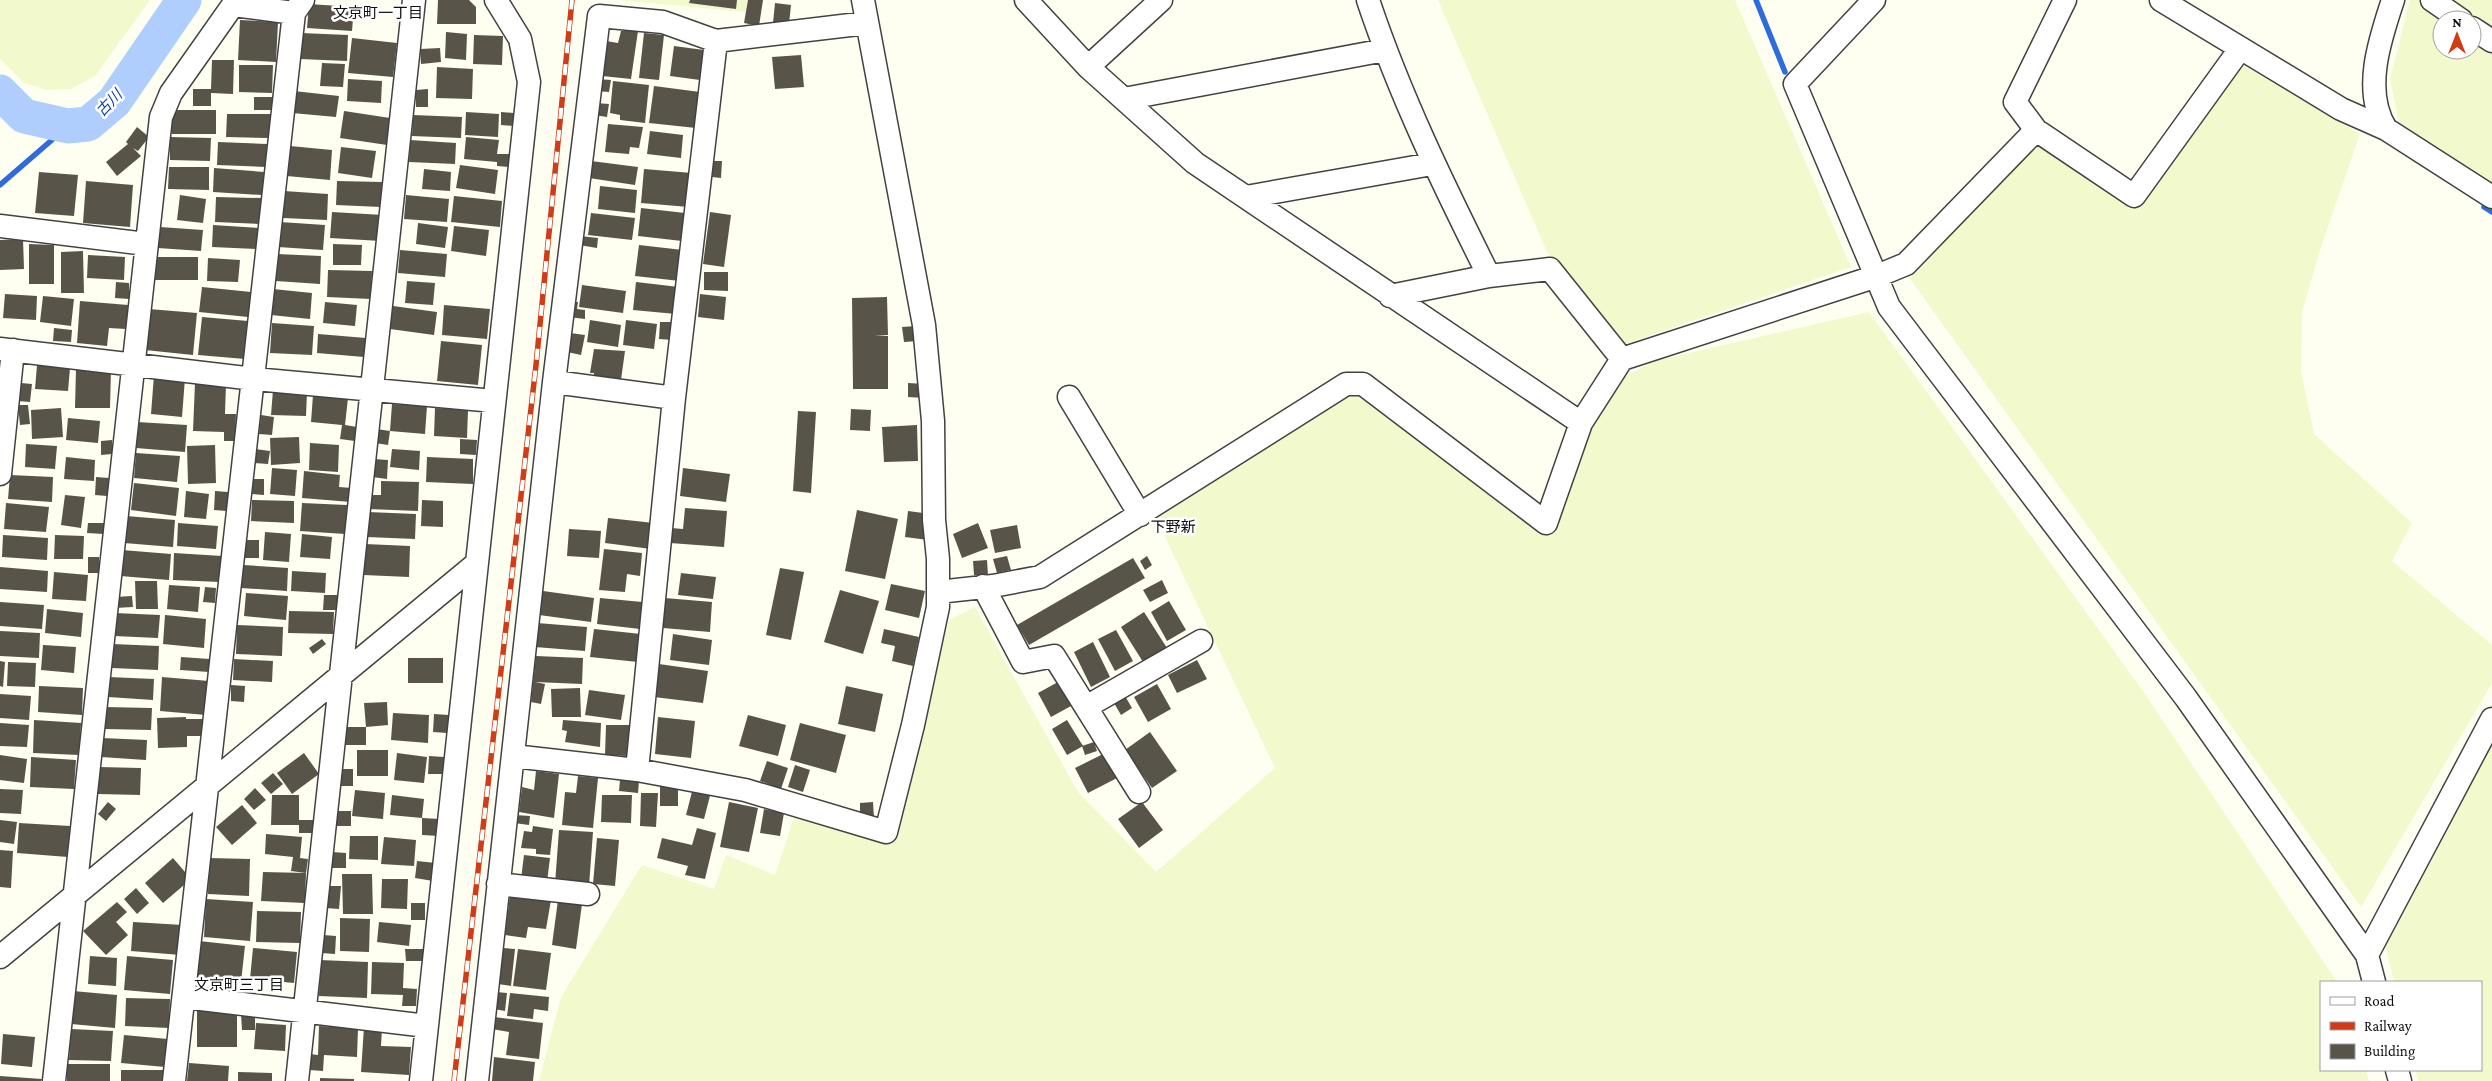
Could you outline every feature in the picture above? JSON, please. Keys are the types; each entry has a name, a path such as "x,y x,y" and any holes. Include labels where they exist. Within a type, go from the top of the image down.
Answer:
{"street":[{"path":"297,1081 414,0"},
{"path":"421,1081 529,82 520,39 496,0"},
{"path":"513,756 637,770 745,790 886,832 915,715 938,608 938,592 932,421 924,325 863,0"},
{"path":"1026,0 1088,67 1195,163 1581,423"},
{"path":"1088,67 1161,0"},
{"path":"1368,0 1385,50 1432,164 1489,276"},
{"path":"1874,0 1795,84 1878,276 1889,307 2186,698 2367,955 2374,981"},
{"path":"2065,0 2015,102 2036,130 2134,196 2240,49"},
{"path":"2161,0 2342,109 2386,129 2492,197"},
{"path":"2386,129 2379,117 2374,80 2393,0"},
{"path":"2432,0 2446,10"},
{"path":"54,1081 160,117 171,93 233,4 298,7 174,1081"},
{"path":"477,1081 554,382 599,16 663,22 716,41 868,23"},
{"path":"637,770 674,398 716,41"},
{"path":"1124,99 1385,50"},
{"path":"938,592 1040,577 1346,384 1363,384 1546,523 1581,423 1622,359 1878,276 1906,264 2036,130"},
{"path":"1246,197 1432,164"},
{"path":"0,226 146,244"},
{"path":"1390,296 1489,276 1550,269 1622,359"},
{"path":"0,474 7,349 254,379 494,401"},
{"path":"554,382 674,398"},
{"path":"1069,396 1140,515"},
{"path":"0,957 476,564"},
{"path":"983,586 1023,662 1054,656 1139,792"},
{"path":"1086,707 1200,641"},
{"path":"2367,955 2492,719"},
{"path":"498,884 588,894"},
{"path":"184,996 427,1026"}],"green space":[{"path":"0,0 150,0 95,76 71,89 47,90 24,83 0,59"},
{"path":"618,0 757,0 757,13"},
{"path":"1438,0 1735,0 1851,267 1622,345 1547,252"},
{"path":"2410,0 2492,0 2492,190 2399,123 2390,79"},
{"path":"2239,63 2360,134 2320,250 2302,313 2301,371 2314,434 2412,523 2392,561 2492,645 2492,683 2361,907 1908,276 2040,143 2136,207"},
{"path":"1869,312 2145,694 2336,981 2320,981 2320,1071 2366,1071 2369,1081 539,1081 561,997 642,865 714,889 726,855 775,875 795,814 891,845 949,620 975,607 1078,792 1156,872 1275,768 1156,518 1345,394 1362,393 1522,514 1530,527 1556,524 1589,426 1617,381 1654,361"},
{"path":"2492,740 2492,1081 2418,1081 2415,1071 2482,1071 2482,981 2394,981 2385,945"}],"building":[{"path":"438,0 469,0 476,7 476,24 437,24"},
{"path":"690,0 737,0 736,9 689,3"},
{"path":"748,0 763,0 759,26 744,23"},
{"path":"775,3 791,5 789,24 773,23"},
{"path":"309,4 354,7 352,31 307,28"},
{"path":"240,20 278,22 276,62 238,60"},
{"path":"621,31 638,31 631,79 602,76 606,41 618,43"},
{"path":"446,32 467,34 466,60 445,58"},
{"path":"301,33 348,35 347,61 300,59"},
{"path":"644,33 664,35 659,80 639,78"},
{"path":"474,35 503,36 502,65 473,64"},
{"path":"352,38 397,43 393,77 348,73"},
{"path":"674,46 704,50 700,80 670,76"},
{"path":"440,48 441,62 421,64 420,49"},
{"path":"801,55 804,87 775,89 772,57"},
{"path":"212,60 234,60 233,94 211,93 211,106 193,106 193,89 211,89"},
{"path":"322,63 345,64 343,87 320,86"},
{"path":"239,65 273,65 272,93 239,92"},
{"path":"437,67 473,69 472,99 436,98"},
{"path":"348,79 382,81 381,103 347,101"},
{"path":"597,79 611,80 609,92 596,91"},
{"path":"613,81 649,85 645,123 620,120 620,115 610,113"},
{"path":"654,86 700,92 696,128 649,123"},
{"path":"428,89 428,107 416,107 416,90"},
{"path":"294,91 339,96 336,117 292,113"},
{"path":"254,97 273,97 273,110 254,110"},
{"path":"596,103 609,104 607,117 594,115"},
{"path":"172,110 216,110 216,134 172,134"},
{"path":"344,111 390,118 387,145 340,138"},
{"path":"466,112 499,114 498,137 465,135"},
{"path":"501,112 514,113 513,126 501,125"},
{"path":"227,114 270,114 270,138 226,137"},
{"path":"413,115 462,117 461,138 412,136"},
{"path":"608,124 643,127 639,148 630,147 629,154 605,152"},
{"path":"137,127 149,137 138,151 133,148 141,156 117,176 106,162 128,144 126,142"},
{"path":"650,131 683,135 681,158 647,154"},
{"path":"170,137 211,138 210,161 170,160"},
{"path":"466,137 499,140 497,154 510,154 509,167 497,166 497,162 464,159"},
{"path":"410,140 456,143 455,164 409,162"},
{"path":"218,142 267,144 266,167 217,165"},
{"path":"290,146 332,150 330,180 287,176"},
{"path":"341,147 376,151 372,178 338,173"},
{"path":"591,161 638,167 635,185 589,178"},
{"path":"713,161 722,161 721,178 712,177"},
{"path":"460,165 498,170 495,194 456,188"},
{"path":"169,167 209,167 209,190 168,189"},
{"path":"214,168 264,172 262,195 213,192"},
{"path":"424,169 451,172 450,191 422,189"},
{"path":"644,169 692,173 689,207 641,203"},
{"path":"39,172 78,175 74,216 35,213"},
{"path":"86,181 133,185 130,227 83,223"},
{"path":"337,181 382,182 381,207 336,205"},
{"path":"600,186 637,190 635,213 598,209"},
{"path":"284,191 328,194 327,220 283,218"},
{"path":"180,195 206,199 203,223 177,220"},
{"path":"406,195 449,199 447,222 404,219"},
{"path":"454,196 502,201 500,227 451,222"},
{"path":"216,197 261,198 260,224 215,222"},
{"path":"641,208 685,213 682,241 638,236"},
{"path":"332,212 383,215 381,241 330,238"},
{"path":"710,212 731,215 724,267 703,264"},
{"path":"591,213 635,218 632,240 588,235"},
{"path":"280,222 325,225 323,250 278,247"},
{"path":"418,223 448,227 445,248 416,244"},
{"path":"213,225 259,228 258,249 212,247"},
{"path":"454,226 489,230 486,256 451,251"},
{"path":"160,227 203,230 201,251 158,248"},
{"path":"580,236 598,238 597,248 579,245"},
{"path":"23,239 24,269 0,270 0,240"},
{"path":"29,244 54,245 54,284 29,284"},
{"path":"333,244 362,245 361,265 333,265"},
{"path":"639,245 683,250 680,281 635,276"},
{"path":"400,250 447,254 445,277 398,273"},
{"path":"83,251 84,293 61,293 61,252"},
{"path":"277,254 321,256 320,284 276,281"},
{"path":"88,255 125,257 124,280 87,278"},
{"path":"153,257 198,257 198,280 153,280"},
{"path":"208,258 240,260 238,282 207,281"},
{"path":"328,270 372,271 371,299 327,297"},
{"path":"704,272 728,272 728,291 704,290"},
{"path":"407,281 435,283 433,305 405,303"},
{"path":"116,282 129,283 129,299 115,298"},
{"path":"636,282 679,287 676,314 633,310"},
{"path":"582,285 626,291 623,313 579,307"},
{"path":"202,287 251,292 248,317 199,312"},
{"path":"273,289 312,293 310,319 271,315"},
{"path":"5,294 37,296 36,320 3,318"},
{"path":"700,294 726,297 724,320 698,317"},
{"path":"43,296 74,299 71,326 40,322"},
{"path":"887,297 888,335 875,335 888,336 888,389 853,389 852,298"},
{"path":"80,301 128,305 126,329 109,328 107,346 77,343"},
{"path":"325,302 357,305 355,326 323,323"},
{"path":"571,302 578,302 577,309 585,310 585,319 569,317"},
{"path":"444,305 490,309 487,339 442,335"},
{"path":"393,306 437,312 434,335 390,329"},
{"path":"149,309 197,313 193,355 145,350"},
{"path":"202,317 248,321 245,359 198,355"},
{"path":"590,320 621,325 618,347 587,342"},
{"path":"626,320 657,324 654,349 623,345"},
{"path":"660,322 675,322 674,340 659,339"},
{"path":"272,323 314,326 312,355 270,353"},
{"path":"916,326 918,341 904,342 902,327"},
{"path":"54,328 72,330 71,342 53,341"},
{"path":"570,333 585,335 581,355 567,352"},
{"path":"318,334 366,338 364,357 317,353"},
{"path":"441,341 482,345 478,385 437,381"},
{"path":"594,349 625,351 621,380 594,377 594,373 590,373"},
{"path":"37,365 70,368 68,391 35,389"},
{"path":"76,368 111,369 110,408 75,408"},
{"path":"154,375 185,378 182,417 151,414"},
{"path":"21,383 32,384 30,402 18,401"},
{"path":"195,383 226,384 225,414 236,414 235,441 224,441 224,432 193,431"},
{"path":"908,383 925,384 924,398 908,397"},
{"path":"273,390 307,392 306,416 271,415"},
{"path":"313,395 348,398 345,425 357,427 355,441 340,439 342,425 311,422"},
{"path":"392,404 427,406 425,434 390,431"},
{"path":"18,405 28,405 30,424 20,425"},
{"path":"61,408 63,437 32,439 31,410"},
{"path":"435,408 468,410 467,438 434,436"},
{"path":"851,409 871,410 870,431 850,430"},
{"path":"798,411 816,412 811,493 793,491"},
{"path":"261,415 274,417 272,435 259,434"},
{"path":"68,418 100,421 98,443 66,440"},
{"path":"137,422 187,425 185,452 136,448"},
{"path":"917,425 918,461 884,462 882,427"},
{"path":"377,429 390,431 388,445 375,443"},
{"path":"299,437 300,463 271,465 270,438"},
{"path":"460,439 477,440 476,455 460,454"},
{"path":"112,440 112,454 101,455 101,441"},
{"path":"310,443 339,445 338,472 309,470"},
{"path":"26,444 57,446 55,469 25,467"},
{"path":"215,445 216,483 188,484 187,446"},
{"path":"255,449 270,451 268,464 254,463"},
{"path":"392,449 420,451 419,470 390,467"},
{"path":"136,453 180,456 177,482 134,478"},
{"path":"66,457 95,460 94,481 64,479"},
{"path":"427,457 473,459 473,484 426,482"},
{"path":"374,459 388,460 387,479 372,477"},
{"path":"272,468 297,470 295,496 270,494"},
{"path":"683,468 730,474 726,502 680,496"},
{"path":"304,471 340,475 339,487 352,488 351,502 302,498"},
{"path":"10,475 53,477 52,502 8,499"},
{"path":"96,477 109,478 107,496 95,495"},
{"path":"253,479 264,479 264,495 252,494"},
{"path":"381,481 419,482 418,511 368,509 368,495 381,495"},
{"path":"134,483 179,488 176,516 131,510"},
{"path":"186,491 209,494 206,519 184,517"},
{"path":"215,491 228,492 227,511 214,510"},
{"path":"65,495 85,497 81,528 61,525"},
{"path":"252,500 294,501 294,523 251,521"},
{"path":"422,500 443,501 443,527 421,526"},
{"path":"6,503 49,507 46,532 4,529"},
{"path":"302,503 347,505 345,534 300,531"},
{"path":"685,508 727,511 724,547 670,543 671,528 683,529"},
{"path":"857,510 898,519 885,579 845,571"},
{"path":"908,511 931,514 928,540 905,537"},
{"path":"368,512 416,514 415,539 367,537"},
{"path":"126,516 175,520 173,547 124,543"},
{"path":"608,518 654,523 651,549 605,543"},
{"path":"88,523 105,523 104,534 87,533"},
{"path":"178,523 218,526 216,549 177,546"},
{"path":"978,523 988,548 962,558 953,534"},
{"path":"1017,525 1021,548 995,553 990,530"},
{"path":"569,529 601,531 599,558 567,556"},
{"path":"265,532 291,534 289,562 263,560"},
{"path":"302,534 332,537 330,559 300,557"},
{"path":"3,535 48,538 47,560 2,557"},
{"path":"55,535 84,536 83,559 54,559"},
{"path":"243,540 259,540 259,558 244,558"},
{"path":"365,544 410,546 409,577 364,575"},
{"path":"604,549 642,553 640,576 627,574 625,592 599,590"},
{"path":"122,550 171,554 169,580 120,576"},
{"path":"174,553 222,556 220,582 173,580"},
{"path":"1007,556 1011,570 997,573 993,559"},
{"path":"1147,556 1152,565 1145,570 1140,561"},
{"path":"88,557 99,557 99,573 88,573"},
{"path":"1133,558 1145,578 1029,645 1017,625"},
{"path":"987,560 988,575 974,575 973,561"},
{"path":"243,565 288,568 287,591 241,588"},
{"path":"0,567 48,571 47,592 0,589"},
{"path":"780,568 804,572 791,640 766,635"},
{"path":"292,571 326,573 325,593 291,591"},
{"path":"54,572 88,575 86,601 52,599"},
{"path":"681,573 716,577 713,599 678,595"},
{"path":"1162,580 1168,593 1150,602 1143,590"},
{"path":"135,581 157,581 158,609 136,609"},
{"path":"891,584 925,591 919,618 885,610"},
{"path":"169,585 200,587 198,612 167,609"},
{"path":"205,587 216,588 215,603 203,602"},
{"path":"840,590 879,601 863,654 824,642"},
{"path":"543,591 594,598 591,622 539,615"},
{"path":"246,593 288,596 286,620 244,616"},
{"path":"324,595 338,595 338,610 323,610"},
{"path":"132,596 133,607 115,608 115,597"},
{"path":"600,598 642,602 640,629 597,624"},
{"path":"665,598 712,602 710,632 663,628"},
{"path":"1169,601 1186,630 1167,641 1151,612"},
{"path":"0,602 44,605 42,629 0,626"},
{"path":"47,609 83,613 81,637 45,633"},
{"path":"289,611 334,612 333,634 288,633"},
{"path":"1144,612 1167,648 1143,662 1121,627"},
{"path":"115,613 160,615 158,638 114,636"},
{"path":"165,615 206,619 204,648 163,644"},
{"path":"537,623 587,627 585,651 535,647"},
{"path":"237,625 283,627 282,656 236,654"},
{"path":"594,629 641,634 638,662 590,657"},
{"path":"884,629 919,637 913,666 892,661 895,646 881,643"},
{"path":"1116,630 1133,661 1115,671 1098,639"},
{"path":"0,631 40,633 39,658 0,656"},
{"path":"673,634 712,640 709,665 670,660"},
{"path":"322,639 326,644 313,654 309,648"},
{"path":"1093,642 1110,677 1091,687 1074,652"},
{"path":"113,644 159,646 158,670 112,668"},
{"path":"43,645 76,647 74,673 41,670"},
{"path":"536,656 583,658 582,684 535,682 545,684 541,704 531,702"},
{"path":"181,657 210,659 209,672 180,670"},
{"path":"408,658 443,658 443,683 408,683"},
{"path":"234,659 273,661 272,682 233,680"},
{"path":"1197,660 1207,679 1177,693 1168,675"},
{"path":"0,661 5,662 3,687 0,686"},
{"path":"8,662 36,663 35,687 7,686"},
{"path":"659,664 708,671 703,703 654,697"},
{"path":"109,677 154,679 153,700 108,697"},
{"path":"162,677 209,681 206,715 160,711"},
{"path":"1058,682 1071,706 1051,717 1038,693"},
{"path":"1157,684 1171,709 1148,722 1134,697"},
{"path":"231,685 245,686 244,702 231,701"},
{"path":"39,686 83,688 82,715 38,712"},
{"path":"846,686 883,694 875,732 838,724"},
{"path":"580,688 581,717 552,717 551,689"},
{"path":"589,690 625,695 621,720 585,715"},
{"path":"0,694 31,696 29,720 0,718"},
{"path":"1125,696 1132,708 1121,715 1114,703"},
{"path":"387,702 388,725 366,727 364,703"},
{"path":"105,707 152,708 151,730 105,729"},
{"path":"393,713 429,715 428,743 391,740"},
{"path":"434,714 449,715 447,733 433,732"},
{"path":"748,715 786,725 778,756 739,746"},
{"path":"186,717 186,719 202,719 203,736 187,736 187,747 158,748 157,718"},
{"path":"658,717 695,721 691,758 655,754"},
{"path":"34,720 81,723 79,755 33,753"},
{"path":"563,720 601,723 600,747 565,742 567,731 562,730"},
{"path":"1067,720 1083,746 1067,755 1052,729"},
{"path":"0,723 29,725 27,747 0,746"},
{"path":"800,723 846,735 836,773 790,760"},
{"path":"606,725 630,725 628,756 605,755"},
{"path":"346,727 366,727 366,745 346,745"},
{"path":"1150,732 1177,771 1152,788 1125,750"},
{"path":"102,738 147,740 146,760 101,757"},
{"path":"1094,742 1097,751 1085,755 1082,746"},
{"path":"357,750 388,750 388,776 357,776"},
{"path":"304,753 319,774 292,794 277,773"},
{"path":"397,753 427,757 424,783 394,780"},
{"path":"1105,753 1117,778 1088,793 1075,768"},
{"path":"0,755 27,759 24,783 0,780"},
{"path":"429,756 444,757 443,774 428,774"},
{"path":"31,757 76,760 74,789 30,787"},
{"path":"767,761 788,768 781,789 760,781"},
{"path":"795,765 810,770 803,792 788,787"},
{"path":"99,767 141,768 140,795 98,794"},
{"path":"341,769 353,769 353,786 341,786"},
{"path":"536,771 559,774 554,818 519,812 522,787 534,790"},
{"path":"273,773 283,784 271,794 261,783"},
{"path":"578,776 598,778 593,828 562,825 565,792 576,793"},
{"path":"620,780 639,781 638,793 619,791"},
{"path":"660,786 678,786 678,806 660,806"},
{"path":"255,788 266,800 254,810 244,799"},
{"path":"693,788 711,792 704,819 686,815"},
{"path":"0,789 23,790 21,814 0,813"},
{"path":"355,790 385,793 383,819 352,816"},
{"path":"641,793 658,793 656,827 640,826"},
{"path":"272,795 299,795 299,820 314,820 314,833 299,833 299,825 271,825"},
{"path":"392,795 424,799 422,818 390,815"},
{"path":"602,795 632,795 631,823 601,822"},
{"path":"108,802 116,809 106,821 98,814"},
{"path":"729,802 758,808 749,852 720,847"},
{"path":"873,802 874,818 860,818 860,803"},
{"path":"1142,802 1163,830 1139,848 1118,819"},
{"path":"242,805 257,823 232,845 216,827"},
{"path":"764,809 784,813 780,836 760,833"},
{"path":"337,811 351,811 351,826 336,826"},
{"path":"515,815 530,816 529,825 514,823"},
{"path":"422,818 440,819 439,836 422,835"},
{"path":"0,820 17,822 14,844 0,842"},
{"path":"19,823 70,826 68,857 17,853"},
{"path":"533,826 553,829 550,855 536,854 536,849 521,848 524,831 532,832"},
{"path":"697,828 716,833 705,879 685,875 688,866 657,858 662,838 692,845"},
{"path":"559,830 593,832 589,886 555,884"},
{"path":"266,834 302,837 300,858 308,859 306,873 291,871 293,857 265,854"},
{"path":"350,836 378,836 378,860 349,859"},
{"path":"384,837 416,840 414,866 381,864"},
{"path":"597,838 619,840 615,886 593,884"},
{"path":"0,850 13,851 11,888 0,887"},
{"path":"332,852 346,853 346,868 331,868"},
{"path":"524,855 550,858 547,882 521,879"},
{"path":"173,858 191,879 163,903 145,883"},
{"path":"209,858 250,859 249,896 208,894"},
{"path":"417,861 436,863 433,881 415,878"},
{"path":"263,872 306,873 305,903 261,901"},
{"path":"342,874 372,874 373,914 343,914"},
{"path":"382,879 408,879 407,909 381,908"},
{"path":"327,886 341,886 339,909 326,908"},
{"path":"136,888 149,903 137,914 124,899"},
{"path":"510,895 551,900 546,929 528,927 526,938 505,935"},
{"path":"206,899 253,902 250,941 204,937"},
{"path":"558,900 582,904 576,949 552,945"},
{"path":"117,902 127,912 116,922 128,935 106,955 83,931"},
{"path":"411,903 425,903 425,920 411,920"},
{"path":"257,911 301,912 300,943 256,942"},
{"path":"340,918 370,919 369,952 340,951"},
{"path":"133,922 183,925 181,955 131,951"},
{"path":"379,922 411,925 409,946 377,942"},
{"path":"323,935 336,936 335,954 321,953"},
{"path":"199,941 245,946 241,982 196,977"},
{"path":"253,948 297,952 294,983 250,979"},
{"path":"503,948 515,949 511,986 498,984"},
{"path":"405,949 423,949 423,961 406,961"},
{"path":"518,949 551,953 546,990 513,986"},
{"path":"90,956 117,958 116,986 88,984"},
{"path":"127,956 173,960 170,994 124,990"},
{"path":"320,960 368,962 367,998 319,996"},
{"path":"372,962 404,963 403,988 417,989 416,1006 402,1006 403,995 371,994"},
{"path":"73,991 117,995 115,1028 71,1024"},
{"path":"496,992 507,993 505,1011 494,1009"},
{"path":"510,993 549,997 548,1011 534,1009 533,1019 507,1016"},
{"path":"126,998 170,999 169,1028 125,1026"},
{"path":"197,1009 237,1010 237,1047 197,1047"},
{"path":"255,1013 255,1030 242,1030 241,1014"},
{"path":"494,1017 543,1023 539,1059 506,1055 509,1032 492,1029"},
{"path":"256,1023 286,1025 285,1051 254,1049"},
{"path":"319,1026 358,1028 357,1057 324,1055 323,1071 309,1070 310,1054 318,1055"},
{"path":"364,1027 382,1028 381,1046 411,1047 409,1075 361,1072"},
{"path":"71,1029 113,1031 111,1061 69,1060"},
{"path":"3,1034 35,1037 32,1067 1,1064"},
{"path":"124,1035 168,1039 165,1067 121,1063"},
{"path":"494,1057 535,1062 533,1081 492,1081"},
{"path":"189,1063 229,1066 228,1081 187,1081"},
{"path":"67,1064 110,1064 110,1081 67,1081"},
{"path":"121,1070 163,1070 163,1081 121,1081"},
{"path":"238,1072 272,1073 272,1081 238,1081"},
{"path":"0,1076 42,1079 41,1081 0,1081"},
{"path":"320,1078 354,1079 354,1081 320,1081"}],"waterway":[{"name":"古川","path":"0,92 24,116 68,126 88,124 114,102 184,0"},
{"path":"1756,0 1785,72"},
{"path":"0,185 68,126"},
{"path":"2489,200 2484,207 2492,212"}],"railway":[{"path":"454,1081 536,365 572,0"}],"district":[{"name":"文京町一丁目","path":"378,13"},
{"name":"下野新","path":"1173,527"},
{"name":"文京町三丁目","path":"239,985"}]}
